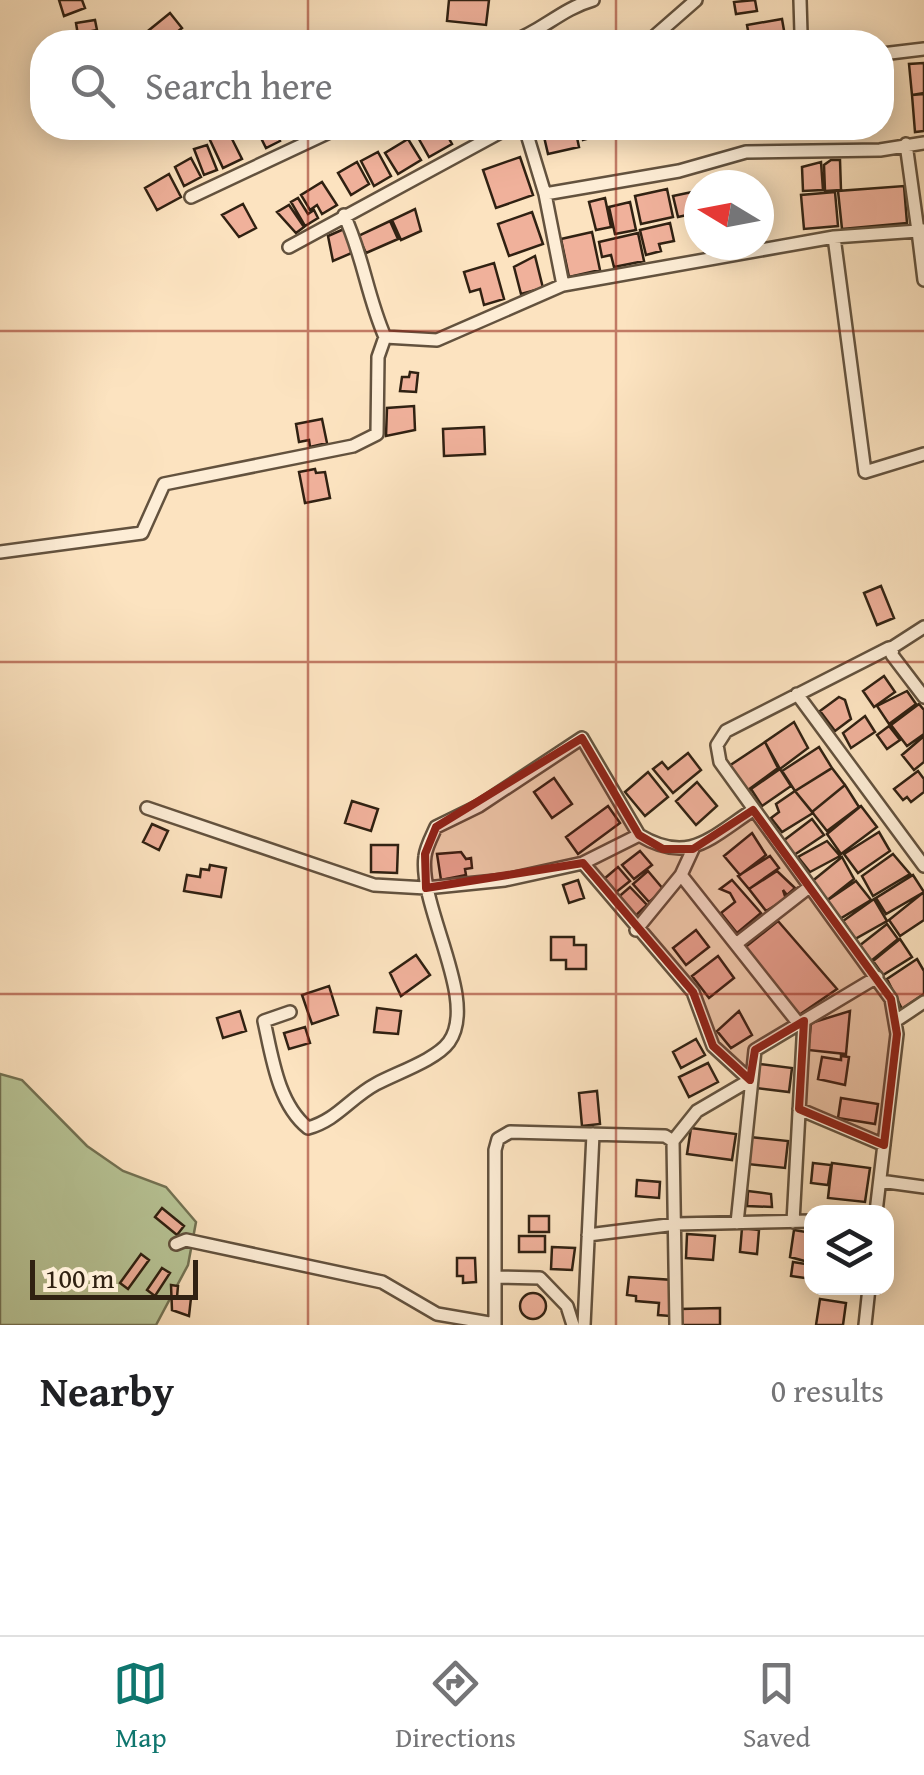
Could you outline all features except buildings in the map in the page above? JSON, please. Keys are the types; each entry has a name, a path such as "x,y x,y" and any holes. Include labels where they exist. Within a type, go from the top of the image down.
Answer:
{"street":[{"path":"536,30 551,16 592,0"},
{"path":"662,30 696,0"},
{"path":"800,0 801,30"},
{"path":"894,52 924,48"},
{"path":"191,197 312,140"},
{"path":"289,247 307,242 344,215 485,140"},
{"path":"529,140 545,194 563,285"},
{"path":"545,194 679,171 746,152 880,150 924,143"},
{"path":"906,144 921,231 924,280"},
{"path":"0,552 142,533 164,484 353,446 377,434 378,357 385,337 373,311 363,256 344,215"},
{"path":"385,337 437,340 563,285 834,236 921,231"},
{"path":"834,236 865,472 924,454"},
{"path":"877,1205 897,1020 892,999 753,810 720,762 717,745 726,731 893,648 924,627"},
{"path":"893,648 892,656 924,697"},
{"path":"797,694 924,866"},
{"path":"290,1012 264,1022 276,1073 294,1117 308,1128 331,1122 354,1096 448,1044 457,1025 454,987 426,888 425,854 436,827 479,806 582,738 639,834 663,849 693,849 753,810"},
{"path":"147,808 374,885 426,888 505,880 583,863 639,834"},
{"path":"636,930 682,875 693,849"},
{"path":"583,863 636,930 693,992 713,1046 750,1080"},
{"path":"682,875 801,1022 794,1222"},
{"path":"736,944 808,888"},
{"path":"737,1223 755,1050 877,977"},
{"path":"897,1020 924,1002"},
{"path":"676,1325 673,1140 697,1111 750,1080"},
{"path":"799,1109 884,1145"},
{"path":"176,1244 186,1240 382,1282 437,1314 495,1324 498,1139 510,1132 664,1136 673,1140"},
{"path":"584,1325 592,1134"},
{"path":"880,1181 924,1188"},
{"path":"588,1235 676,1224 804,1221"},
{"path":"495,1277 540,1278 567,1306 573,1325"},
{"path":"865,1325 868,1295"}],"highlighted area":[{"path":"582,738 639,835 663,849 693,849 753,810 891,999 897,1034 884,1145 799,1109 804,1021 755,1050 750,1080 713,1046 693,992 583,863 426,888 425,854 436,827"}],"green space":[{"path":"0,1074 22,1080 87,1146 123,1171 166,1187 196,1222 188,1265 156,1325 0,1325"}]}
